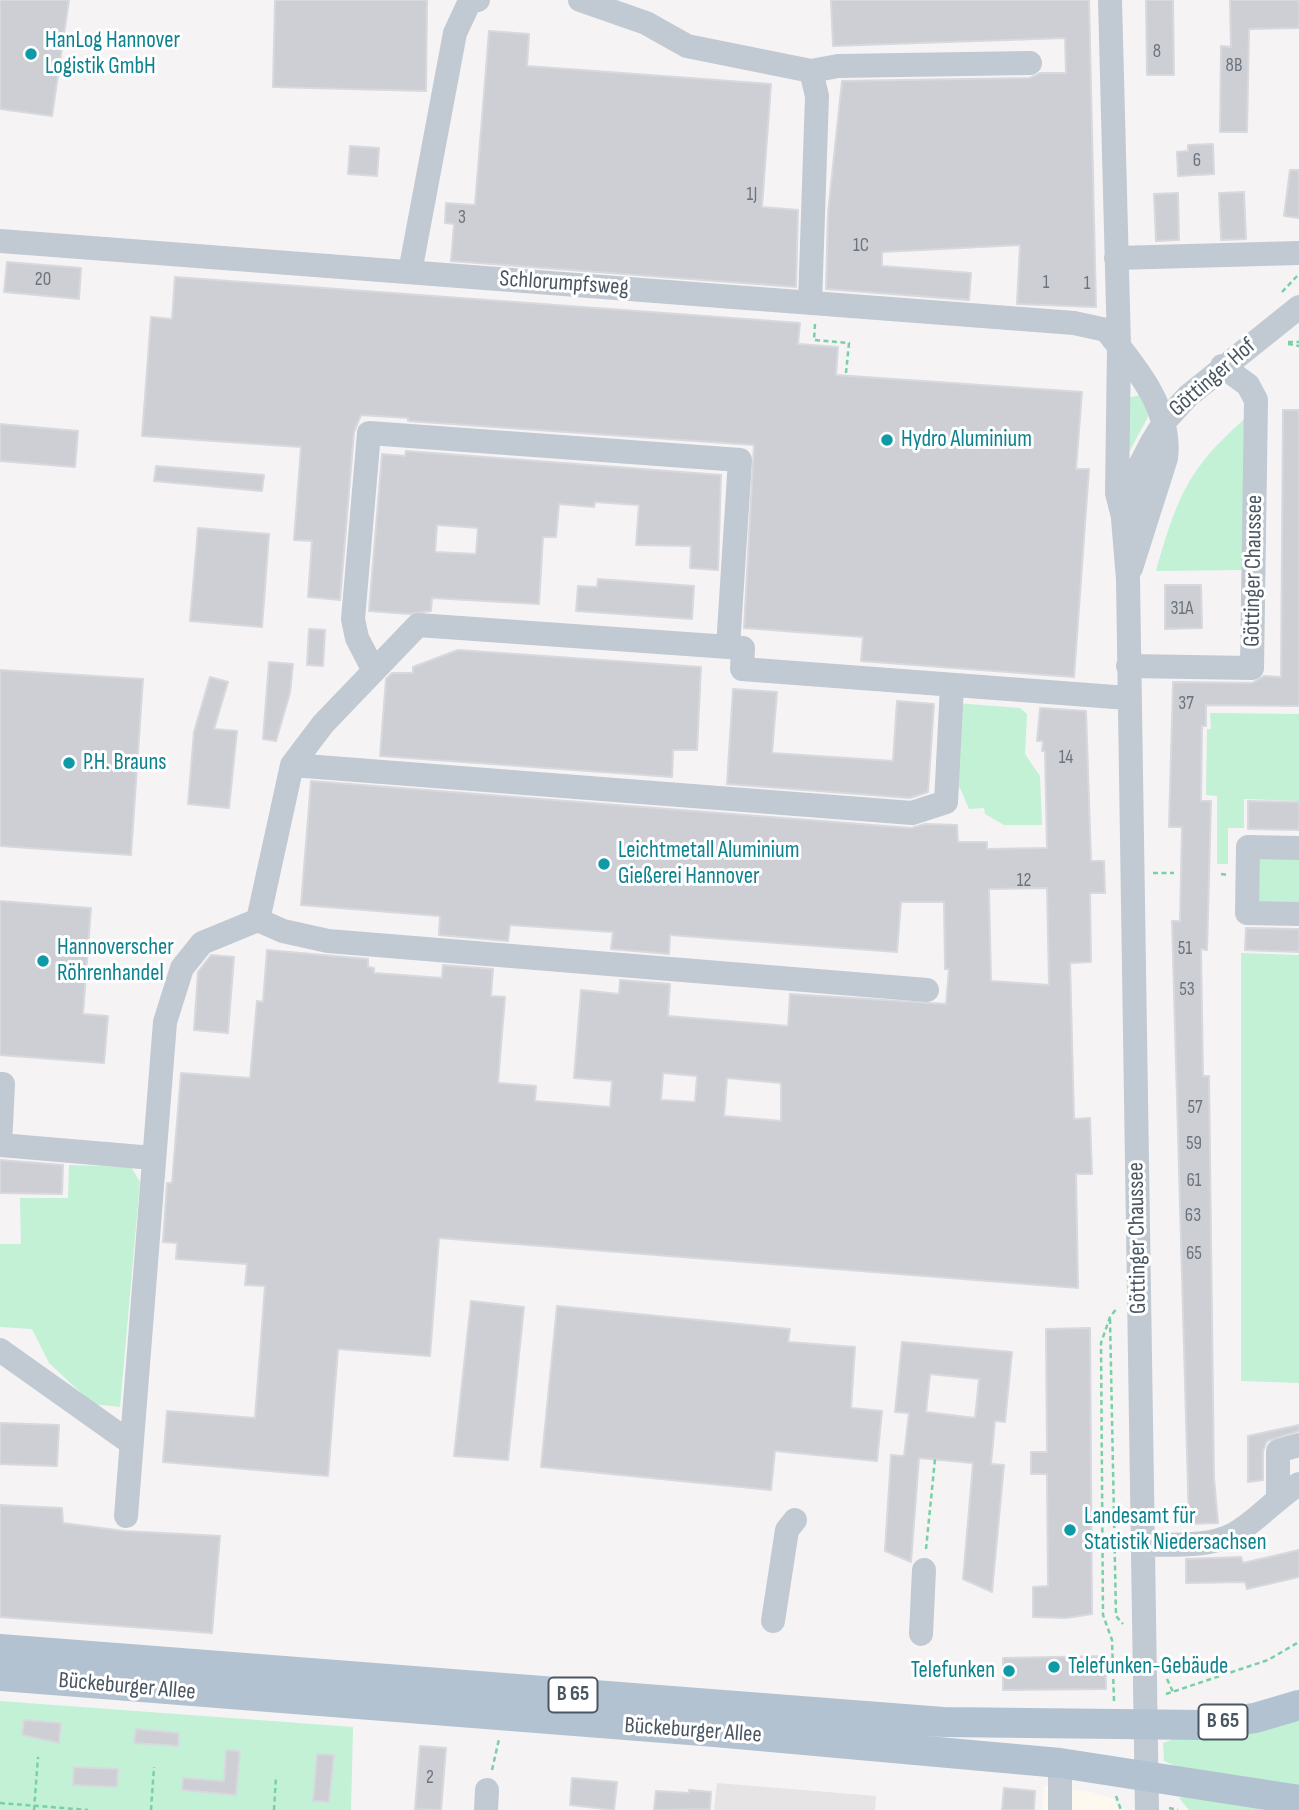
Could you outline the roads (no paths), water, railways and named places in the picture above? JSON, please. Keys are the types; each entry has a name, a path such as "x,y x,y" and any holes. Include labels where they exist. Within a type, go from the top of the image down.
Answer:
{"main road":[{"name":"Bückeburger Allee","path":"0,1649 930,1721 1146,1711 1201,1725 1243,1720 1299,1706"},
{"name":"Bückeburger Allee","path":"0,1676 715,1732 1060,1763 1147,1774 1299,1800"}],"street":[{"path":"410,272 455,33 470,1 478,0"},
{"path":"580,0 646,23 687,46 811,71 838,66 1030,63"},
{"path":"1110,0 1119,346"},
{"path":"811,71 817,96 814,303"},
{"name":"Schlorumpfsweg","path":"0,241 1074,323 1105,330 1119,346"},
{"path":"1116,258 1299,253"},
{"name":"Göttinger Hof","path":"1119,346 1166,421 1222,366 1299,307"},
{"name":"Göttinger Chaussee","path":"1119,346 1117,493 1123,519 1128,579 1147,1810"},
{"name":"Göttinger Chaussee","path":"1128,666 1252,668 1256,400 1248,385 1222,366"},
{"name":"Göttinger Chaussee","path":"1123,519 1140,465 1166,421"},
{"name":"Göttinger Chaussee","path":"1128,579 1166,458 1166,421"},
{"path":"374,671 357,638 353,619 369,433 740,460 728,647"},
{"path":"258,920 292,765 323,724 418,625 743,648 742,669 1128,698"},
{"path":"292,765 912,813 946,802 952,686"},
{"path":"1299,848 1248,848 1247,913 1299,914"},
{"path":"126,1516 165,1022 182,968 202,943 258,920 283,931 328,941 926,990"},
{"path":"0,1084 3,1084 0,1145 153,1158"},
{"path":"0,1350 131,1443"},
{"path":"1278,1497 1278,1451 1299,1445"},
{"path":"1141,1545 1211,1541 1234,1534 1278,1497 1299,1484"},
{"path":"773,1621 787,1530 795,1520"},
{"path":"921,1634 925,1563"},
{"path":"1060,1763 1060,1810"}],"place":[{"name":"HanLog Hannover Logistik GmbH","path":"31,54"},
{"name":"Hydro Aluminium","path":"887,440"},
{"name":"P.H. Brauns","path":"69,763"},
{"name":"Leichtmetall Aluminium Gießerei Hannover","path":"604,864"},
{"name":"Hannoverscher Röhrenhandel","path":"43,961"},
{"name":"Landesamt für Statistik Niedersachsen","path":"1070,1530"},
{"name":"Telefunken-Gebäude","path":"1054,1667"},
{"name":"Telefunken","path":"1009,1671"}]}
